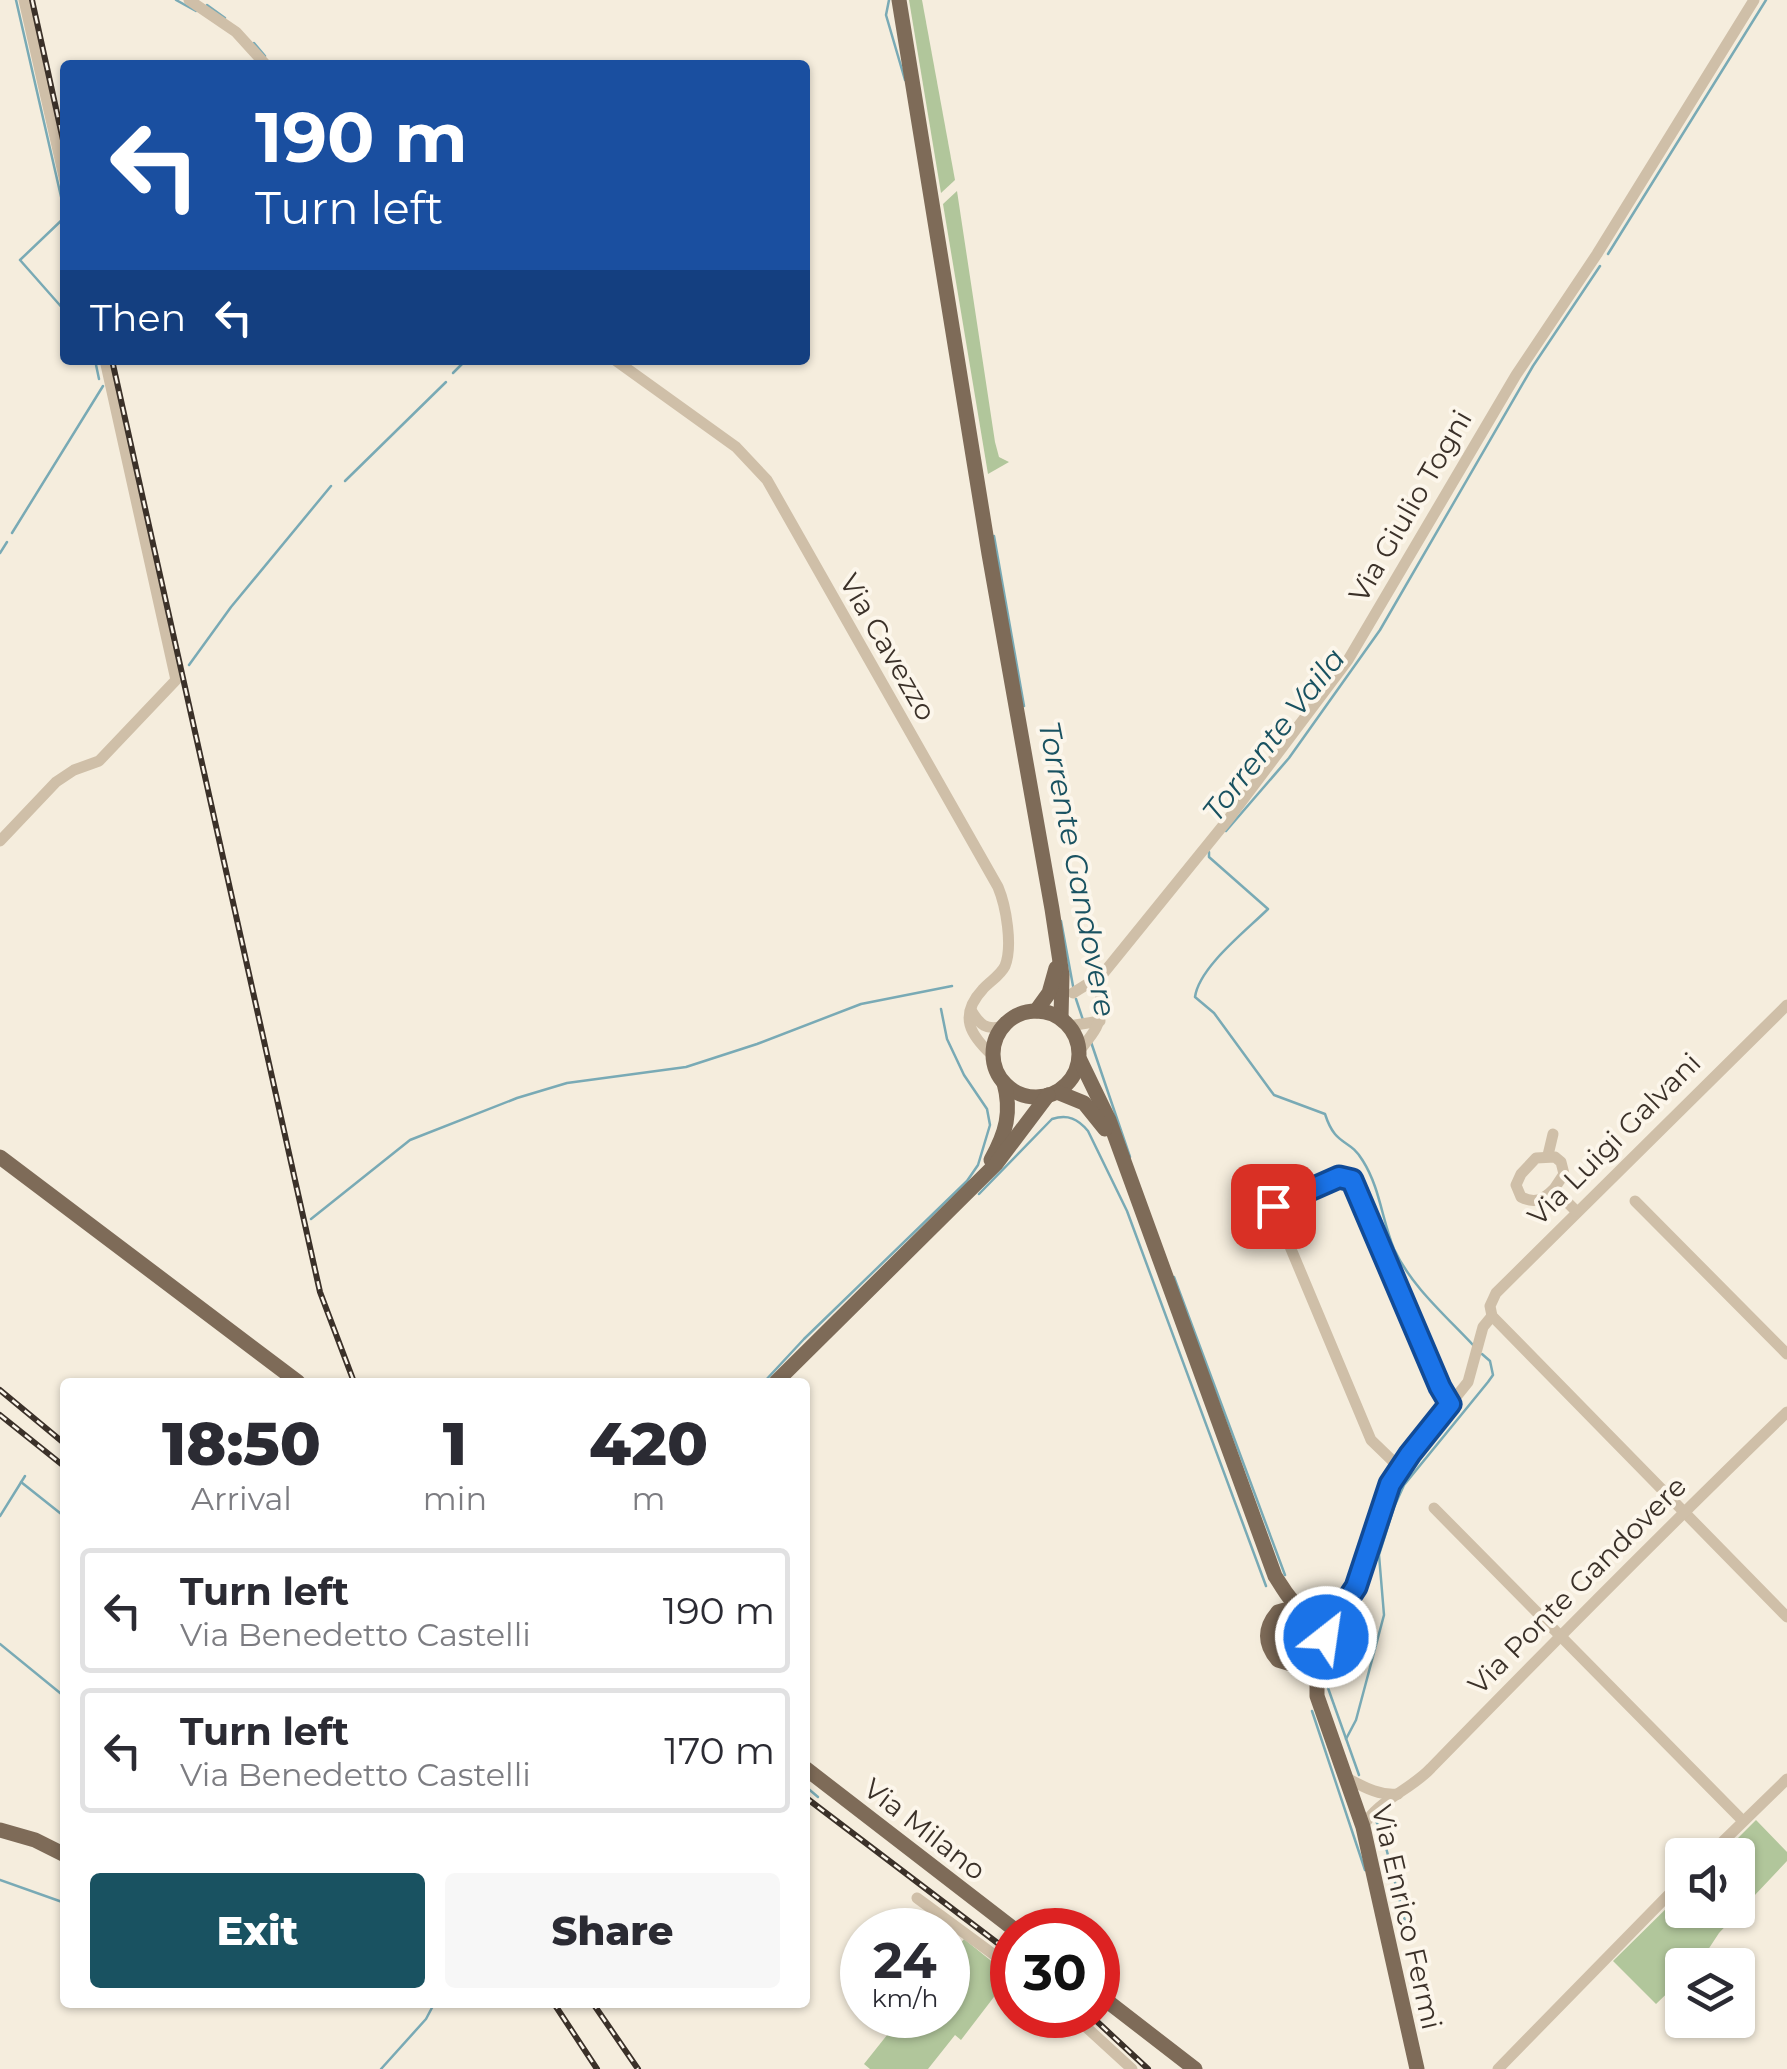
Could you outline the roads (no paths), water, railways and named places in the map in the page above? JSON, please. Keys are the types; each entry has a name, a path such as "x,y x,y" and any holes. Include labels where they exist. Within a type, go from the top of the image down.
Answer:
{"main road":[{"path":"900,0 1069,1024 1119,1149 1275,1576 1276,1604 1267,1631 1271,1652 1288,1664 1317,1696"},
{"path":"1036,1011 1049,993 1058,954"},
{"path":"978,1180 997,1149 1009,1118 1010,1103 993,1056 997,1036 1017,1015 1036,1011 1069,1024"},
{"path":"780,1378 996,1164 1053,1094 1074,1077 1081,1052"},
{"path":"1004,1083 1022,1095 1053,1094 1084,1104 1119,1149"},
{"path":"0,1157 293,1378"},
{"path":"1275,1576 1304,1608 1319,1616 1326,1637 1315,1676 1317,1696"},
{"path":"1271,1621 1288,1608 1304,1608"},
{"path":"1288,1664 1308,1664 1318,1658"},
{"name":"Via Enrico Fermi","path":"1317,1696 1363,1828 1417,2069"},
{"name":"Via Milano","path":"810,1772 990,1911"},
{"path":"0,1830 60,1852"},
{"path":"1120,2011 1195,2069"}],"street":[{"path":"24,0 60,159"},
{"path":"188,0 236,32 261,60"},
{"name":"Via Giulio Togni","path":"1078,990 1102,975 1230,817 1348,660 1501,400 1597,254 1754,0"},
{"path":"0,841 56,782 99,761 176,680 106,365"},
{"name":"Via Cavezzo","path":"622,365 736,447 766,480 998,887 1004,905 1007,961 971,1010"},
{"path":"1081,1052 1100,1021 1098,990 1102,975"},
{"name":"Via Luigi Galvani","path":"1326,1637 1356,1587 1371,1536 1400,1468 1472,1371 1496,1293 1787,1005"},
{"path":"971,1010 991,1030 1004,1026"},
{"path":"971,1010 970,1033 993,1056"},
{"path":"1069,1024 1100,1021"},
{"path":"1548,1155 1553,1134"},
{"path":"1548,1155 1555,1157 1563,1168 1561,1181 1554,1189 1534,1202 1521,1196 1516,1185 1530,1165 1548,1155"},
{"path":"1400,1468 1371,1440 1273,1206 1339,1177 1352,1180 1450,1404"},
{"path":"1554,1189 1576,1211"},
{"path":"1635,1201 1787,1354"},
{"path":"1492,1316 1787,1617"},
{"name":"Via Ponte Gandovere","path":"1363,1828 1374,1810 1416,1784 1787,1412"},
{"path":"1434,1508 1743,1821"},
{"path":"1304,1608 1345,1602"},
{"path":"1347,1778 1388,1795 1403,1793"},
{"path":"1726,1838 1787,1779"},
{"path":"917,1898 990,1952"},
{"path":"1498,2069 1665,1898"},
{"path":"1098,2038 1132,2069"}],"waterway":[{"path":"16,0 60,192"},
{"path":"176,0 196,11"},
{"path":"889,0 886,15 905,80"},
{"name":"Torrente Vaila","path":"1608,254 1766,0"},
{"path":"207,5 225,18"},
{"path":"254,43 265,56"},
{"path":"60,222 20,260 60,305"},
{"name":"Torrente Vaila","path":"1226,831 1289,758 1380,630 1533,366 1600,266"},
{"path":"96,365 99,379"},
{"path":"453,373 461,365"},
{"path":"345,481 446,382"},
{"path":"12,533 103,386"},
{"path":"189,665 231,607 331,486"},
{"name":"Torrente Gandovere","path":"994,536 1024,706"},
{"path":"0,553 7,542"},
{"name":"Torrente Vaila","path":"1209,852 1209,857 1268,909 1214,962 1198,985 1195,997 1214,1013 1274,1095 1325,1114 1338,1137 1358,1153 1369,1171 1401,1263 1473,1345"},
{"name":"Torrente Gandovere","path":"1061,921 1073,986"},
{"path":"311,1219 410,1140 517,1098 567,1083 686,1067 861,1004 952,986"},
{"name":"Torrente Gandovere","path":"1076,999 1083,1020"},
{"path":"768,1378 967,1181 978,1165 990,1125 987,1109 964,1075 947,1039 941,1009"},
{"name":"Torrente Gandovere","path":"1091,1042 1130,1157"},
{"path":"979,1194 1052,1119 1072,1119 1088,1131 1127,1211 1266,1586"},
{"name":"Torrente Gandovere","path":"1174,1277 1285,1575"},
{"name":"Torrente Vaila","path":"1346,1739 1356,1720 1384,1615 1379,1555 1394,1507 1404,1485 1493,1375 1490,1361 1482,1354"},
{"path":"0,1516 25,1476"},
{"path":"21,1482 60,1513"},
{"path":"0,1644 60,1693"},
{"name":"Torrente Gandovere","path":"1328,1688 1359,1775"},
{"path":"1312,1711 1365,1870"},
{"path":"810,1790 818,1797"},
{"name":"Torrente Gandovere","path":"1376,1821 1405,1921"},
{"path":"0,1880 60,1901"},
{"path":"381,2069 432,2008"}],"railway":[{"path":"32,0 60,126"},
{"path":"113,365 320,1292 352,1378"},
{"path":"0,1390 60,1440"},
{"path":"0,1415 60,1463"},
{"path":"810,1801 990,1937"},
{"path":"557,2008 597,2069"},
{"path":"596,2008 638,2069"},
{"path":"1115,2038 1148,2069"}]}
